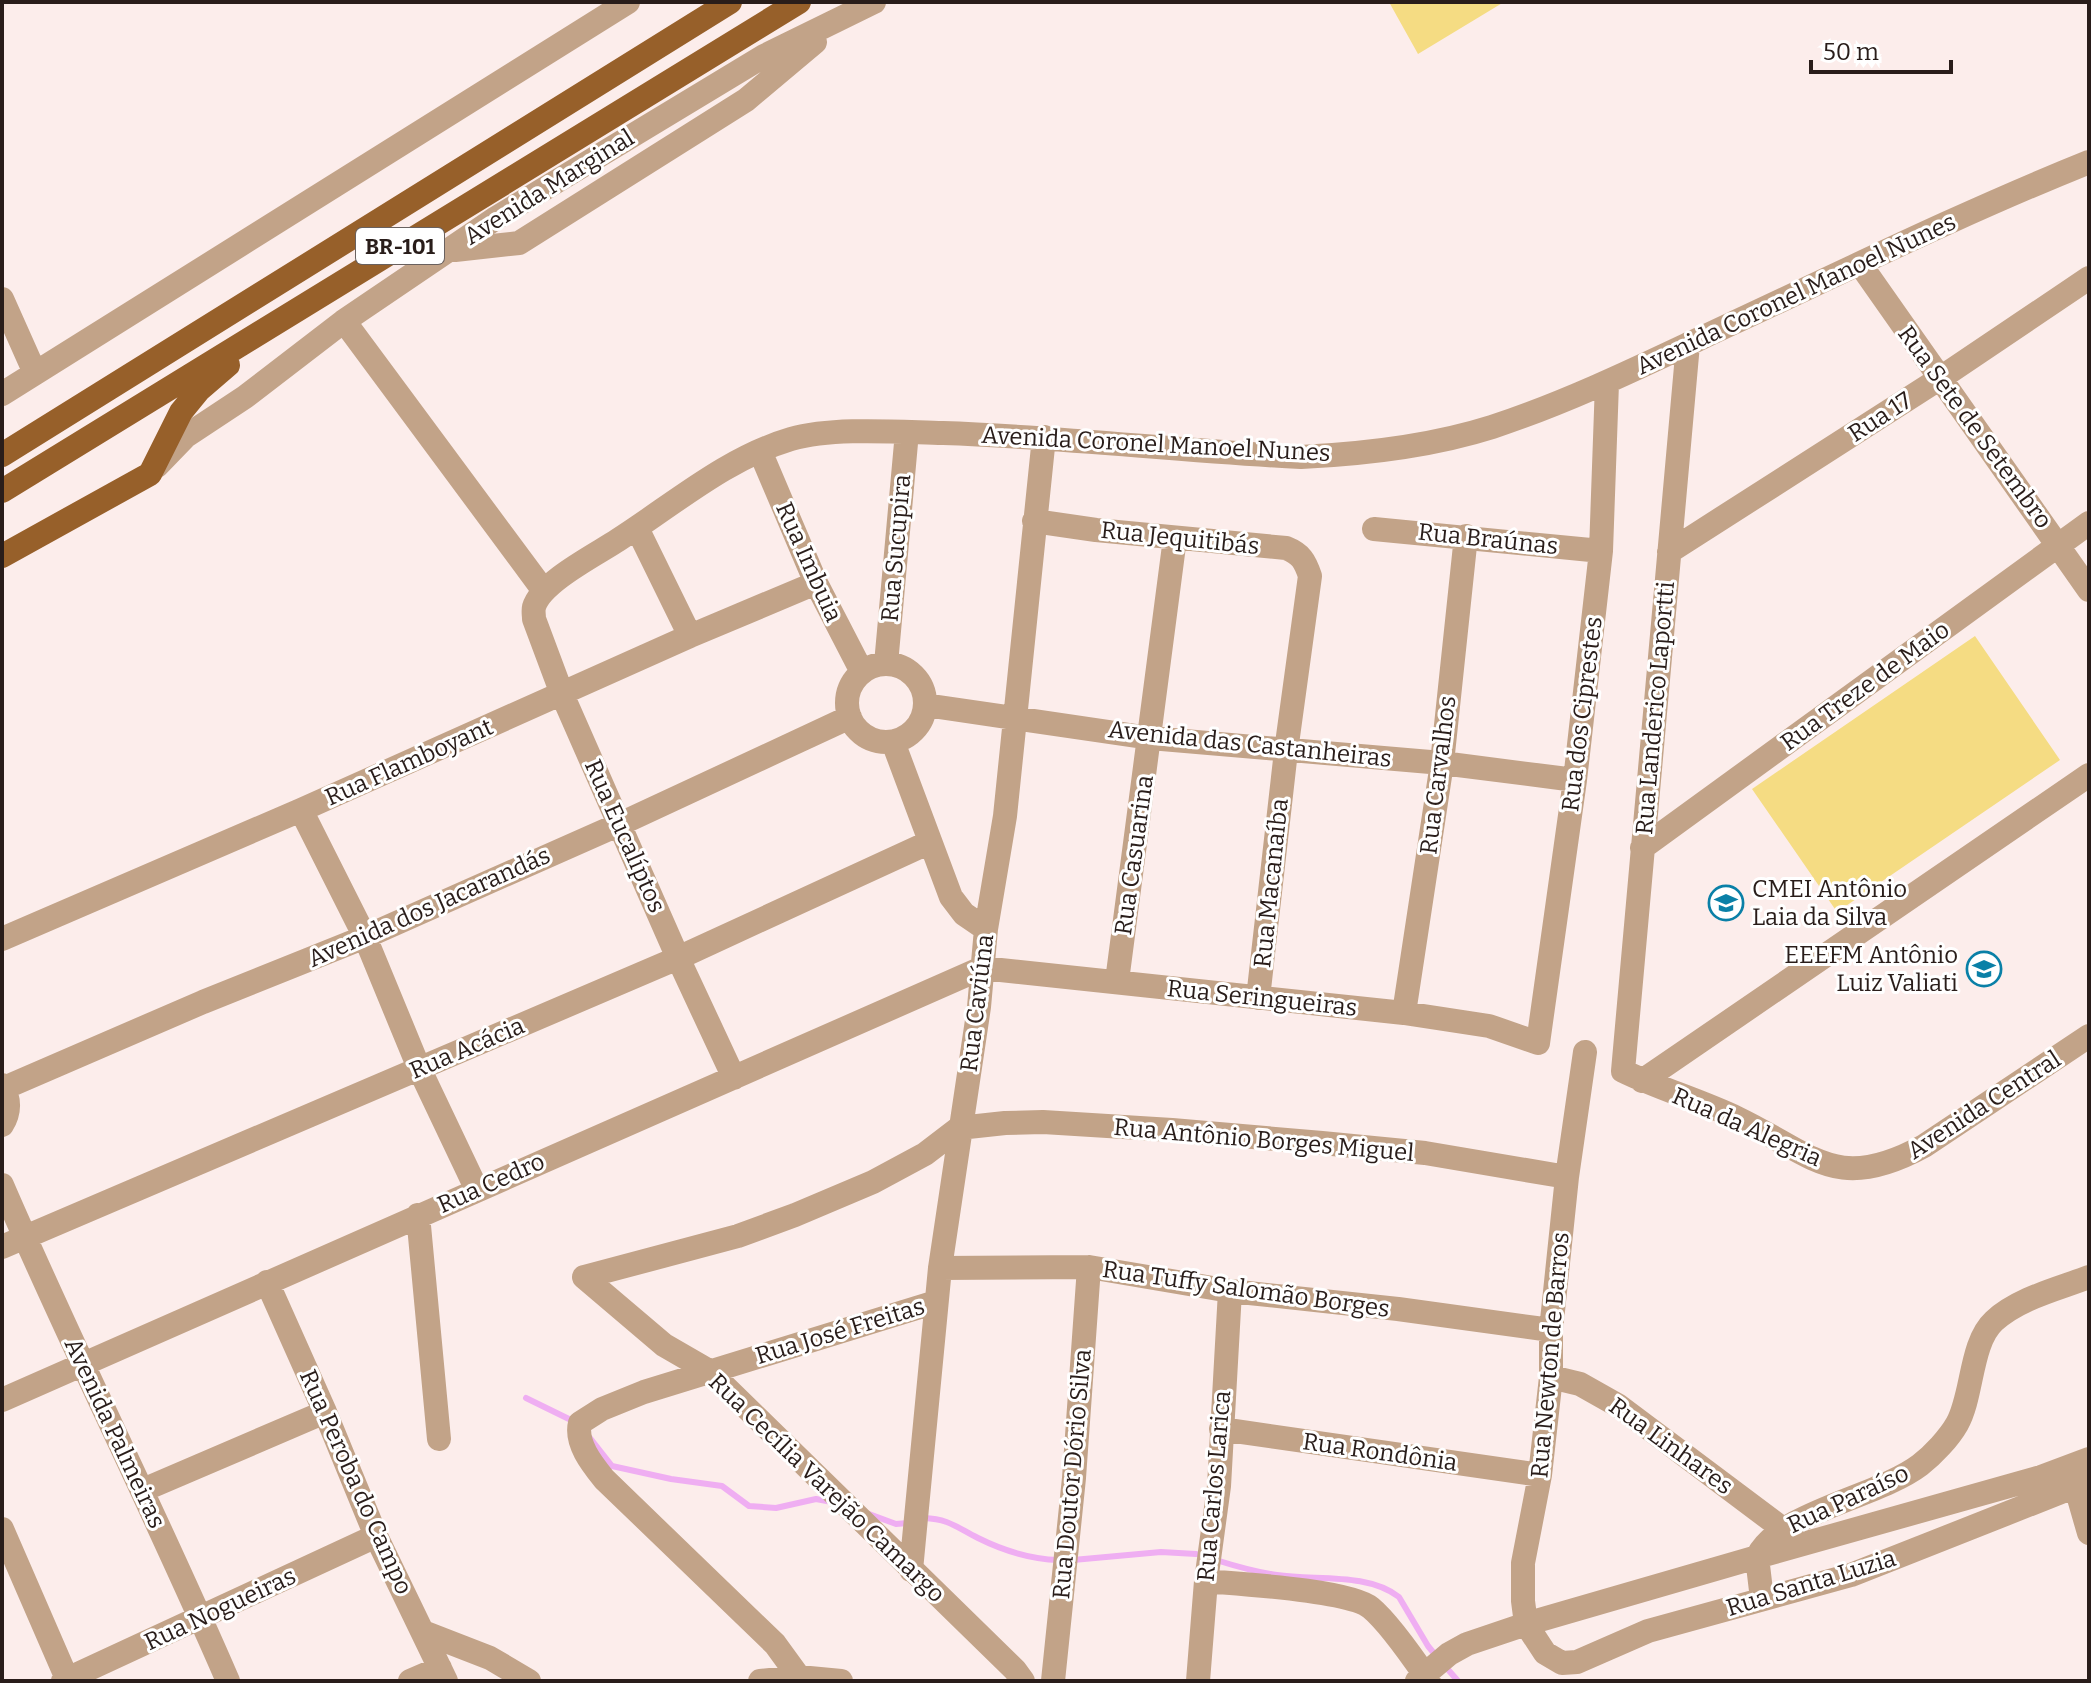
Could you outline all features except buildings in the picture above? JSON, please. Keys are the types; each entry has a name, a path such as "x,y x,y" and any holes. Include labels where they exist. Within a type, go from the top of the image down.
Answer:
{"main road":[{"name":"BR-101","path":"2,454 730,2"},
{"name":"BR-101","path":"2,491 799,2"},
{"path":"150,474 181,412 199,390 284,316"},
{"name":"Avenida Marginal","path":"2,556 150,474"}],"street":[{"path":"2,394 628,2"},
{"name":"Avenida Marginal","path":"150,474 186,436 245,397 344,321 496,218 764,56 874,2"},
{"name":"Avenida Coronel Manoel Nunes","path":"544,591 698,484 760,451 792,439 823,434 907,432 1044,437 1301,457 1421,443 1491,427 1607,383 1939,226 2089,162"},
{"name":"Rua Sete de Setembro","path":"1860,264 2089,590"},
{"name":"Rua 17","path":"1669,552 1939,379 2089,278"},
{"path":"2,299 35,373"},
{"path":"344,321 544,591"},
{"name":"Rua Landerico Laportti","path":"1632,1076 1642,848 1688,344"},
{"name":"Rua dos Ciprestes","path":"1538,1043 1575,780 1601,551 1607,383"},
{"name":"Rua Sucupira","path":"886,664 907,432"},
{"name":"Rua Caviúna","path":"911,1570 936,1302 979,1007 986,929 1005,816 1044,437"},
{"name":"Rua Imbuia","path":"760,451 816,583 862,672"},
{"name":"Rua Jequitibás","path":"1034,521 1286,548 1297,552 1304,560 1310,576"},
{"name":"Rua Treze de Maio","path":"1642,848 2089,523"},
{"path":"637,528 690,636"},
{"name":"Rua Braúnas","path":"1374,529 1601,551"},
{"name":"Rua Carvalhos","path":"1404,1013 1442,763 1466,536"},
{"name":"Rua Casuarina","path":"1117,981 1175,538"},
{"name":"Rua Macanaíba","path":"1258,998 1286,751 1310,576"},
{"name":"Rua Flamboyant","path":"2,939 816,583"},
{"name":"Rua Eucalíptos","path":"544,591 534,606 534,619 562,694 734,1078"},
{"path":"886,664 909,671 924,692 922,718 906,737 893,742 880,742 867,737 856,728 847,705 853,681 873,666 886,664"},
{"name":"Avenida das Castanheiras","path":"925,705 1150,738 1442,763 1575,780"},
{"name":"Avenida dos Jacarandás","path":"3,1086 365,937 620,824 850,717"},
{"path":"893,742 951,897 964,914 986,929"},
{"path":"1632,1076 2089,775"},
{"path":"301,810 365,937 419,1068 477,1190"},
{"name":"Rua Acácia","path":"2,1247 678,958 930,842"},
{"name":"Rua Seringueiras","path":"982,968 1404,1013 1489,1026 1538,1043"},
{"name":"Rua Cedro","path":"2,1400 982,968"},
{"name":"Avenida Central","path":"1876,1167 1896,1161 1924,1146 2089,1036"},
{"name":"Rua Newton de Barros","path":"1545,1653 1526,1624 1523,1563 1540,1475 1567,1177 1585,1052"},
{"name":"Rua da Alegria","path":"1632,1076 1737,1118 1779,1142 1836,1167 1876,1167"},
{"path":"2,1125 8,1109 3,1086"},
{"name":"Rua Antônio Borges Miguel","path":"959,1128 1043,1122 1172,1130 1425,1153 1567,1177"},
{"name":"Rua Cecília Varejão Camargo","path":"959,1128 925,1154 873,1182 795,1215 738,1236 584,1277 664,1345 709,1371 1023,1681"},
{"name":"Avenida Palmeiras","path":"2,1185 228,1681"},
{"path":"418,1215 439,1439"},
{"name":"Rua Tuffy Salomão Borges","path":"940,1268 1089,1267 1230,1291 1551,1330"},
{"name":"Rua Doutor Dório Silva","path":"1053,1681 1074,1478 1089,1267"},
{"name":"Rua Paraíso","path":"1757,1557 1766,1543 1783,1529 1898,1479 1921,1464 1958,1424 1984,1334 1994,1321 2028,1300 2089,1277"},
{"name":"Rua Peroba do Campo","path":"267,1282 376,1536 443,1675"},
{"name":"Rua Carlos Larica","path":"1198,1681 1206,1581 1219,1486 1230,1291"},
{"name":"Rua José Freitas","path":"799,1677 775,1644 604,1479 589,1459 577,1433 580,1423 602,1409 709,1371 936,1302"},
{"name":"Rua Linhares","path":"1551,1377 1580,1384 1619,1406 1783,1529"},
{"path":"143,1490 325,1412"},
{"name":"Rua Rondônia","path":"1221,1429 1540,1475"},
{"path":"1206,1581 1358,1600 1370,1607 1431,1672 1467,1644 1526,1624 2041,1477 2081,1473 2089,1533"},
{"name":"Rua Santa Luzia","path":"1545,1653 1562,1663 1577,1662 1648,1631 1851,1575 2081,1473"},
{"path":"2,1529 66,1680"},
{"name":"Rua Nogueiras","path":"66,1680 376,1536"},
{"path":"1757,1557 1762,1599"},
{"path":"423,1632 490,1658 529,1681"},
{"path":"410,1681 443,1675"},
{"path":"760,1681 799,1677 841,1681"}],"shaded area":[{"path":"1389,2 1504,2 1418,54"},
{"path":"1975,636 2060,760 1837,912 1752,789"}],"waterway":[{"path":"526,1398 573,1421"},
{"path":"590,1438 612,1466 722,1486 749,1506 776,1508 816,1499 832,1502"},
{"path":"869,1514 896,1524 908,1523"},
{"path":"924,1518 946,1522 1007,1550 1059,1560"},
{"path":"1073,1560 1161,1552 1196,1554"},
{"path":"1216,1560 1269,1574 1356,1581 1386,1589 1399,1597 1437,1657"},
{"path":"1444,1665 1458,1681"}],"place":[{"name":"CMEI Antônio Laia da Silva","path":"1726,903"},
{"name":"EEEFM Antônio Luiz Valiati","path":"1984,969"}]}
